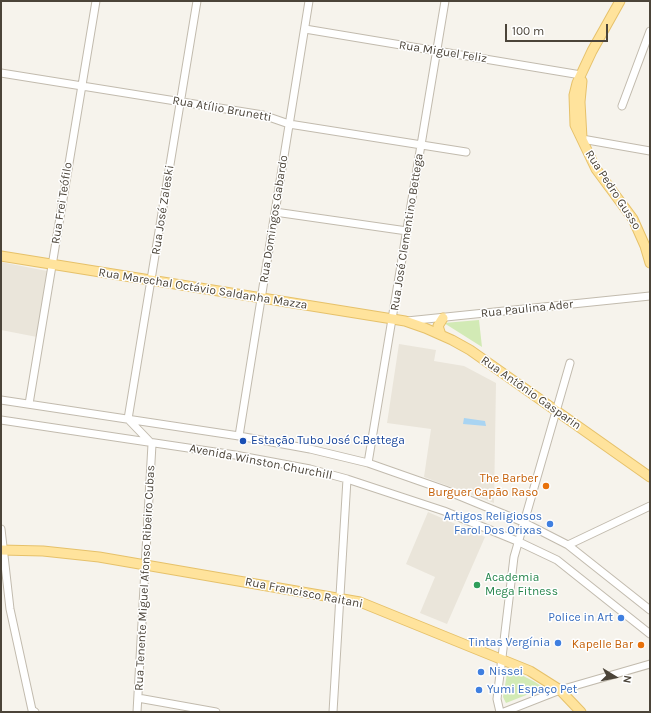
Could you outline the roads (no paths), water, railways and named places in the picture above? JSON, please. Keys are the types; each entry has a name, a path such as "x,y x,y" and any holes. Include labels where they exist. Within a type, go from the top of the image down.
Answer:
{"main road":[{"name":"Rua Pedro Gusso","path":"620,1 592,51 581,75 580,102 582,139 596,168 633,219 645,246 650,263"},
{"name":"Rua Marechal Octávio Saldanha Mazza","path":"1,256 405,322"},
{"path":"442,335 438,326 443,318"},
{"name":"Rua Antônio Gasparin","path":"405,322 442,335 470,350 650,477"},
{"name":"Rua Francisco Raitani","path":"2,550 61,552 340,598 371,606 530,671 560,690 581,712"}],"street":[{"name":"Rua Frei Teófilo","path":"29,404 96,1"},
{"name":"Rua José Zaleski","path":"128,419 197,1"},
{"name":"Rua Domingos Gabardo","path":"238,436 310,1"},
{"name":"Rua José Clementino Bettega","path":"368,463 445,1"},
{"name":"Rua Miguel Feliz","path":"305,29 581,75"},
{"path":"622,106 650,31"},
{"name":"Rua Atílio Brunetti","path":"1,73 263,115 289,124 466,152"},
{"path":"582,139 650,151"},
{"path":"275,212 407,231"},
{"name":"Rua Paulina Ader","path":"405,322 650,296"},
{"path":"500,712 497,699 503,659 512,569 517,542 570,363"},
{"name":"Avenida Winston Churchill","path":"1,400 238,436 314,450 368,463 445,490 523,522 568,545 650,610"},
{"path":"128,419 152,444"},
{"name":"Avenida Winston Churchill","path":"1,420 266,461 310,469 347,479 444,511 557,560 650,634"},
{"name":"Rua Tenente Miguel Afonso Ribeiro Cubas","path":"137,712 152,444"},
{"path":"333,712 347,479"},
{"path":"568,545 586,538 650,506"},
{"path":"1,529 2,550 10,609 31,711"},
{"path":"582,556 581,547 586,538"},
{"path":"504,712 560,690 650,664"},
{"path":"138,698 216,712"}],"water":[{"path":"464,418 485,421 486,426 463,424"}],"place":[{"name":"Estação Tubo José C.Bettega","path":"243,441"},
{"name":"The Barber Burguer Capão Raso","path":"546,486"},
{"name":"Artigos Religiosos Farol Dos Orixas","path":"550,524"},
{"name":"Academia Mega Fitness","path":"477,585"},
{"name":"Police in Art","path":"621,618"},
{"name":"Tintas Vergínia","path":"558,643"},
{"name":"Kapelle Bar","path":"641,645"},
{"name":"Nissei","path":"481,672"},
{"name":"Yumi Espaço Pet","path":"479,690"}]}
